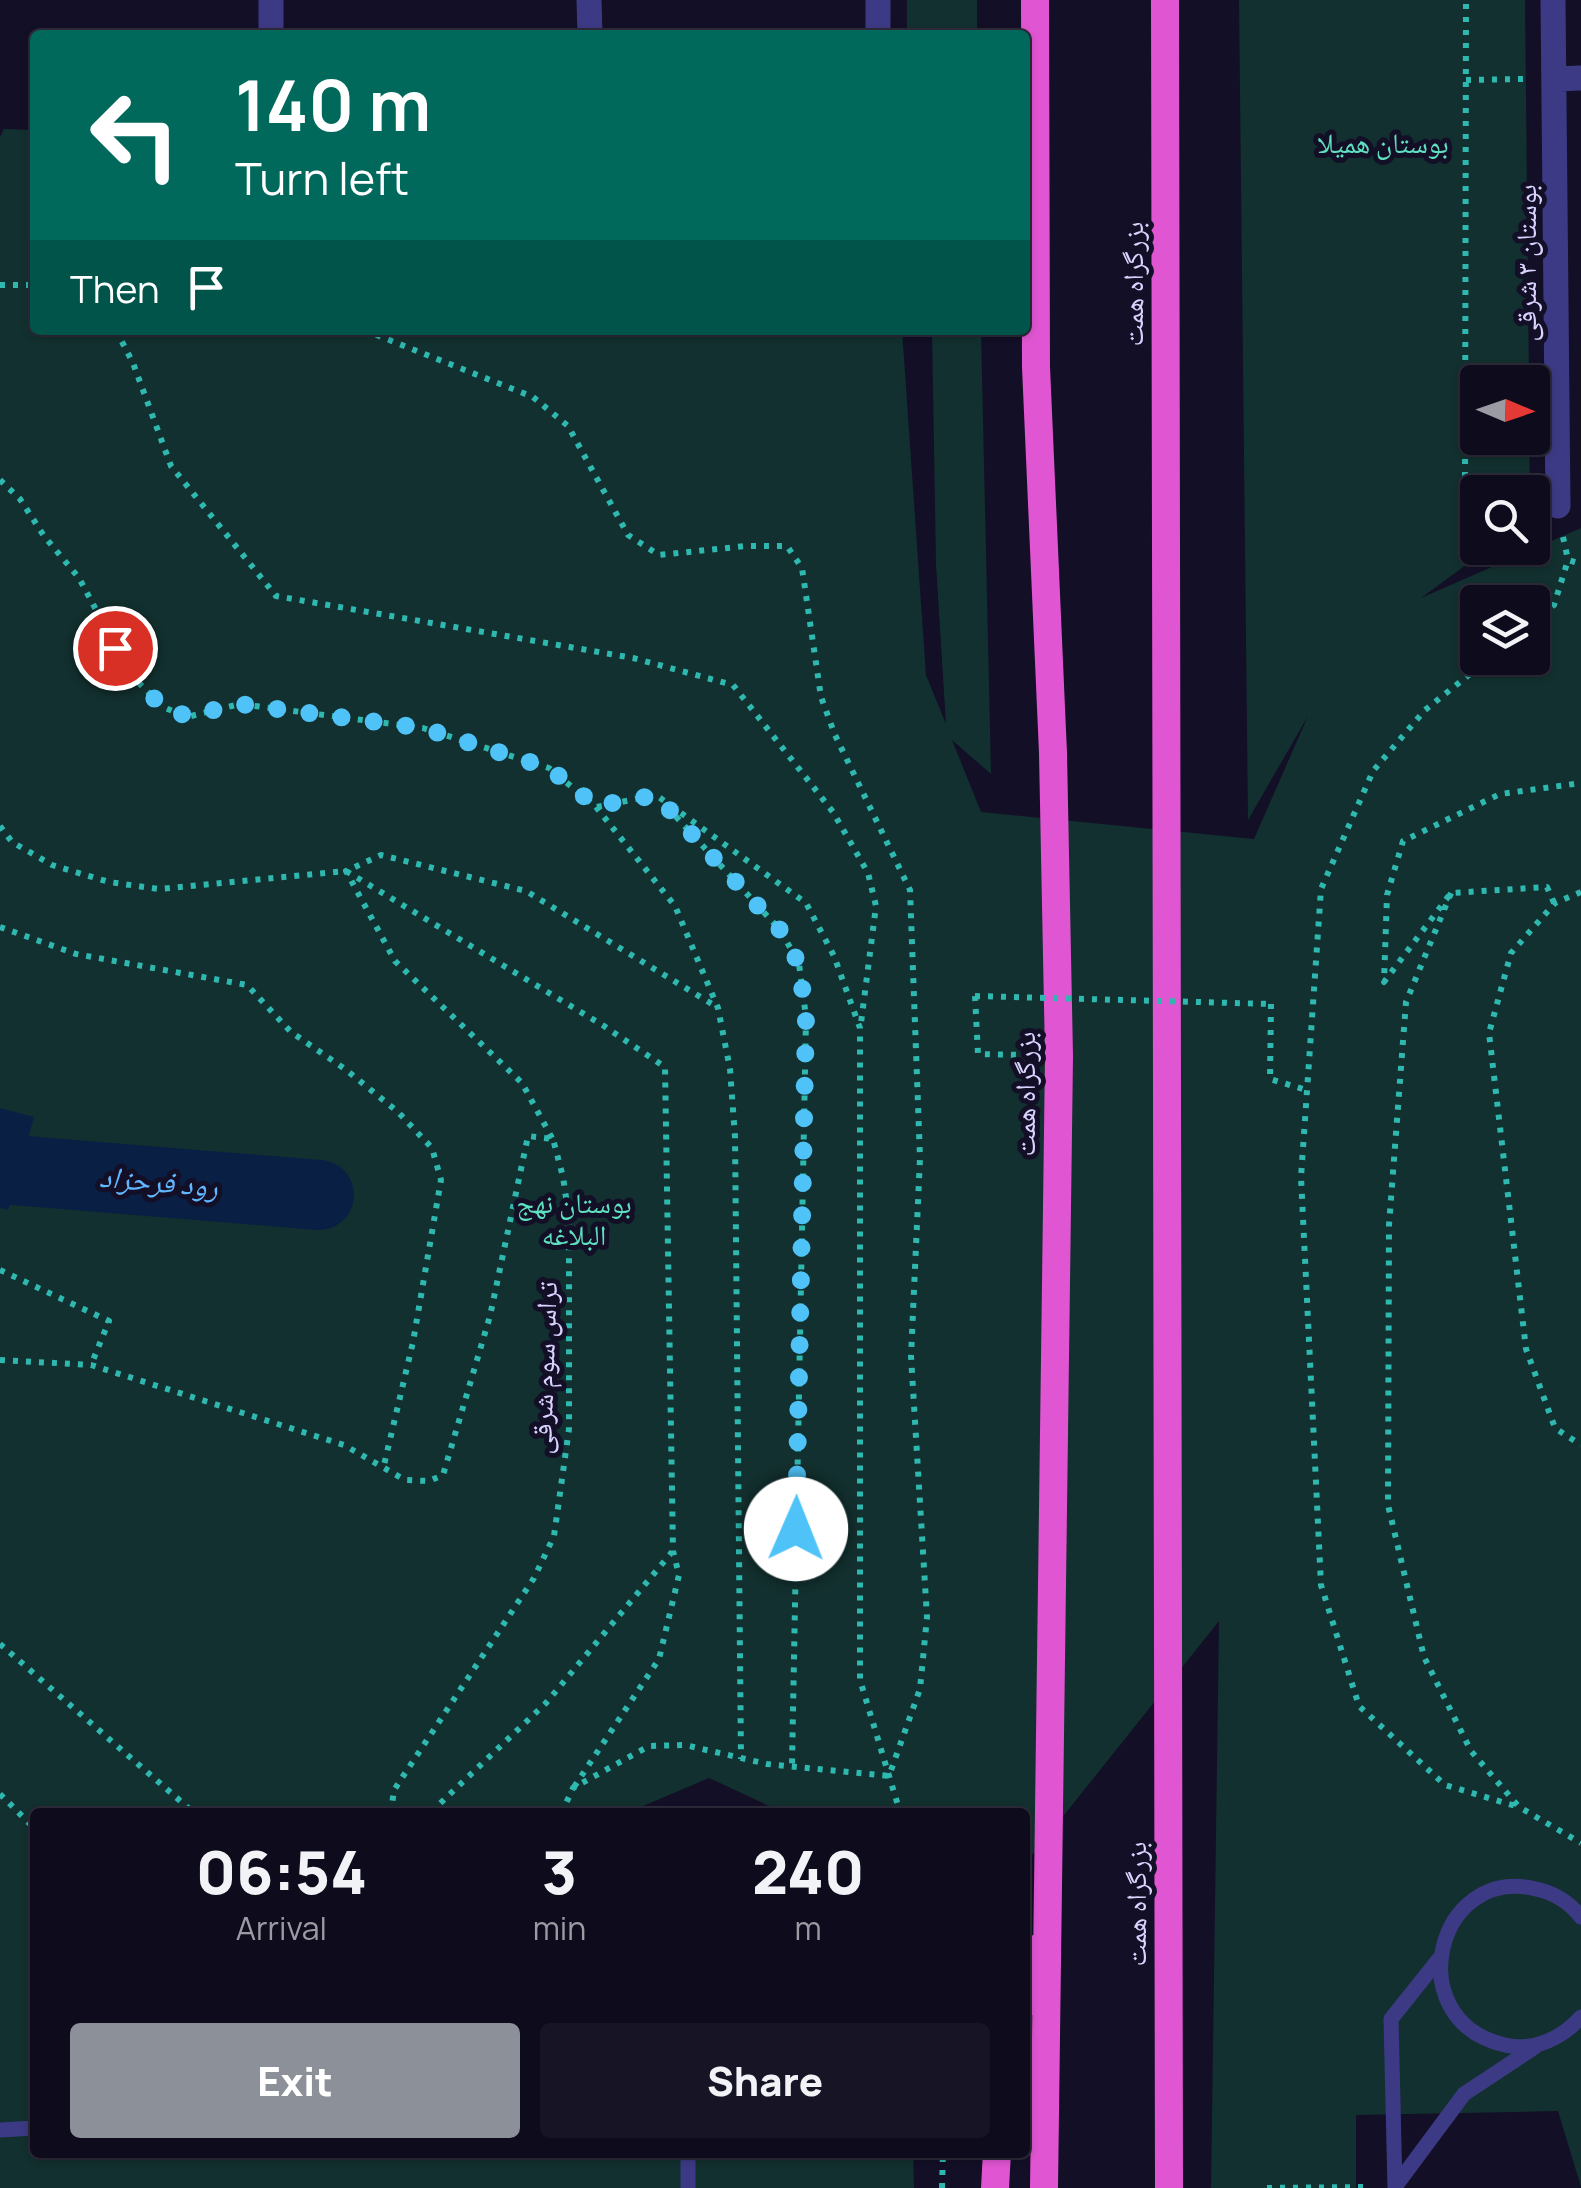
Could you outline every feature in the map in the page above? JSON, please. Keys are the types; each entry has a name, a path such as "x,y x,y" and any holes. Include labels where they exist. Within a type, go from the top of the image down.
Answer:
{"highway":[{"name":"بزرگراه همت","path":"1034,0 1036,367 1053,754 1059,1056 1044,2188"},
{"name":"بزرگراه همت","path":"1165,0 1169,2188"},
{"path":"1030,1976 1049,1874"},
{"path":"994,2188 996,2158"}],"street":[{"path":"271,0 271,30"},
{"path":"590,0 590,30"},
{"path":"878,0 878,30"},
{"name":"بوستان ۳ شرقی","path":"1553,0 1558,506"},
{"path":"1554,79 1581,78"}],"lane":[{"path":"1537,2045 1512,2047 1488,2041 1466,2028 1450,2008 1441,1985 1440,1959 1445,1935 1459,1914 1478,1897 1502,1888 1526,1886 1581,1896"},
{"path":"1551,1892 1581,1917"},
{"path":"1395,2188 1391,2019 1440,1959"},
{"path":"1395,2188 1464,2094 1537,2045 1560,2036 1580,2019"},
{"path":"0,2130 30,2128"},
{"path":"688,2158 688,2188"}],"path":[{"path":"1465,475 1466,0"},
{"path":"1466,80 1554,79"},
{"path":"0,285 30,285"},
{"path":"119,335 171,466 276,596 633,658 733,685 833,812 868,872 876,906 860,1028 860,1680 899,1808"},
{"path":"377,335 533,397 568,426 628,536 659,555 787,546 802,568 821,697 834,735 910,890 920,1158 911,1356 927,1617 920,1688 888,1776"},
{"path":"0,480 20,498 78,578 130,675 163,707 187,716 240,704 423,728 549,768 596,806 675,906 718,1008 730,1069 735,1137 741,1759"},
{"path":"1550,608 1568,560"},
{"path":"1468,675 1424,710 1373,772 1321,889 1301,1177 1321,1585 1359,1706 1445,1785 1519,1808 1581,1843"},
{"path":"1450,893 1384,982 1387,895 1403,841 1500,794 1581,783"},
{"path":"596,806 656,795 806,903 834,956 860,1028"},
{"path":"656,795 781,931 799,964 806,1017 792,1766"},
{"path":"0,826 12,842 52,865 109,882 159,889 346,872 381,855 526,891 718,1008"},
{"path":"346,872 396,961 522,1083 553,1139"},
{"path":"346,872 604,1026 664,1067 672,1551 679,1575 658,1659 564,1808"},
{"path":"1450,893 1547,888 1554,903"},
{"path":"1581,892 1554,903 1512,952 1489,1033 1526,1349 1555,1428 1581,1445"},
{"path":"1450,893 1406,1002 1389,1225 1388,1505 1424,1657 1471,1751 1519,1808"},
{"path":"0,927 76,954 247,985 291,1032 398,1112 432,1148 441,1180 413,1342 384,1466 344,1446 91,1364 0,1360"},
{"path":"1059,1056 978,1054 975,996 1271,1004 1270,1080 1306,1090"},
{"name":"تراس سوم شرقی","path":"384,1466 405,1480 429,1481 443,1475 490,1316 528,1136 553,1139 564,1177 569,1218 569,1430 554,1536 534,1578 394,1790 392,1808"},
{"path":"0,1270 109,1320 91,1364"},
{"path":"435,1808 546,1703 672,1551"},
{"path":"0,1644 188,1808"},
{"path":"573,1788 649,1746 685,1744 741,1759 888,1776"},
{"path":"0,1794 30,1825"},
{"path":"942,2188 943,2158"},
{"path":"1267,2188 1395,2188"}],"green space":[{"path":"907,0 977,0 977,30 907,30"},
{"name":"بوستان نهج البلاغه","path":"1239,0 1525,0 1529,365 1460,365 1460,455 1529,455 1530,475 1460,475 1460,565 1466,565 1421,598 1496,565 1550,565 1550,542 1581,528 1581,2187 1558,2111 1356,2115 1356,2188 1211,2188 1219,1621 1030,1858 1030,1808 773,1808 709,1778 638,1808 30,1808 30,2158 913,2158 914,2188 0,2188 0,137 4,129 30,130 30,335 902,335 926,675 946,724 936,564 932,335 981,335 991,774 952,740 981,812 1254,839 1308,716 1248,820"}],"water":[{"path":"0,1108 34,1117 8,1210 0,1208"}],"waterway":[{"name":"رود فرحزاد","path":"0,1169 319,1195"}],"route":[{"path":"115,648 130,675 163,707 187,716 240,704 423,728 549,768 596,806 656,795 781,931 799,964 806,1017 796,1529"}],"park label":[{"name":"بوستان همیلا","path":"1383,143"}]}
